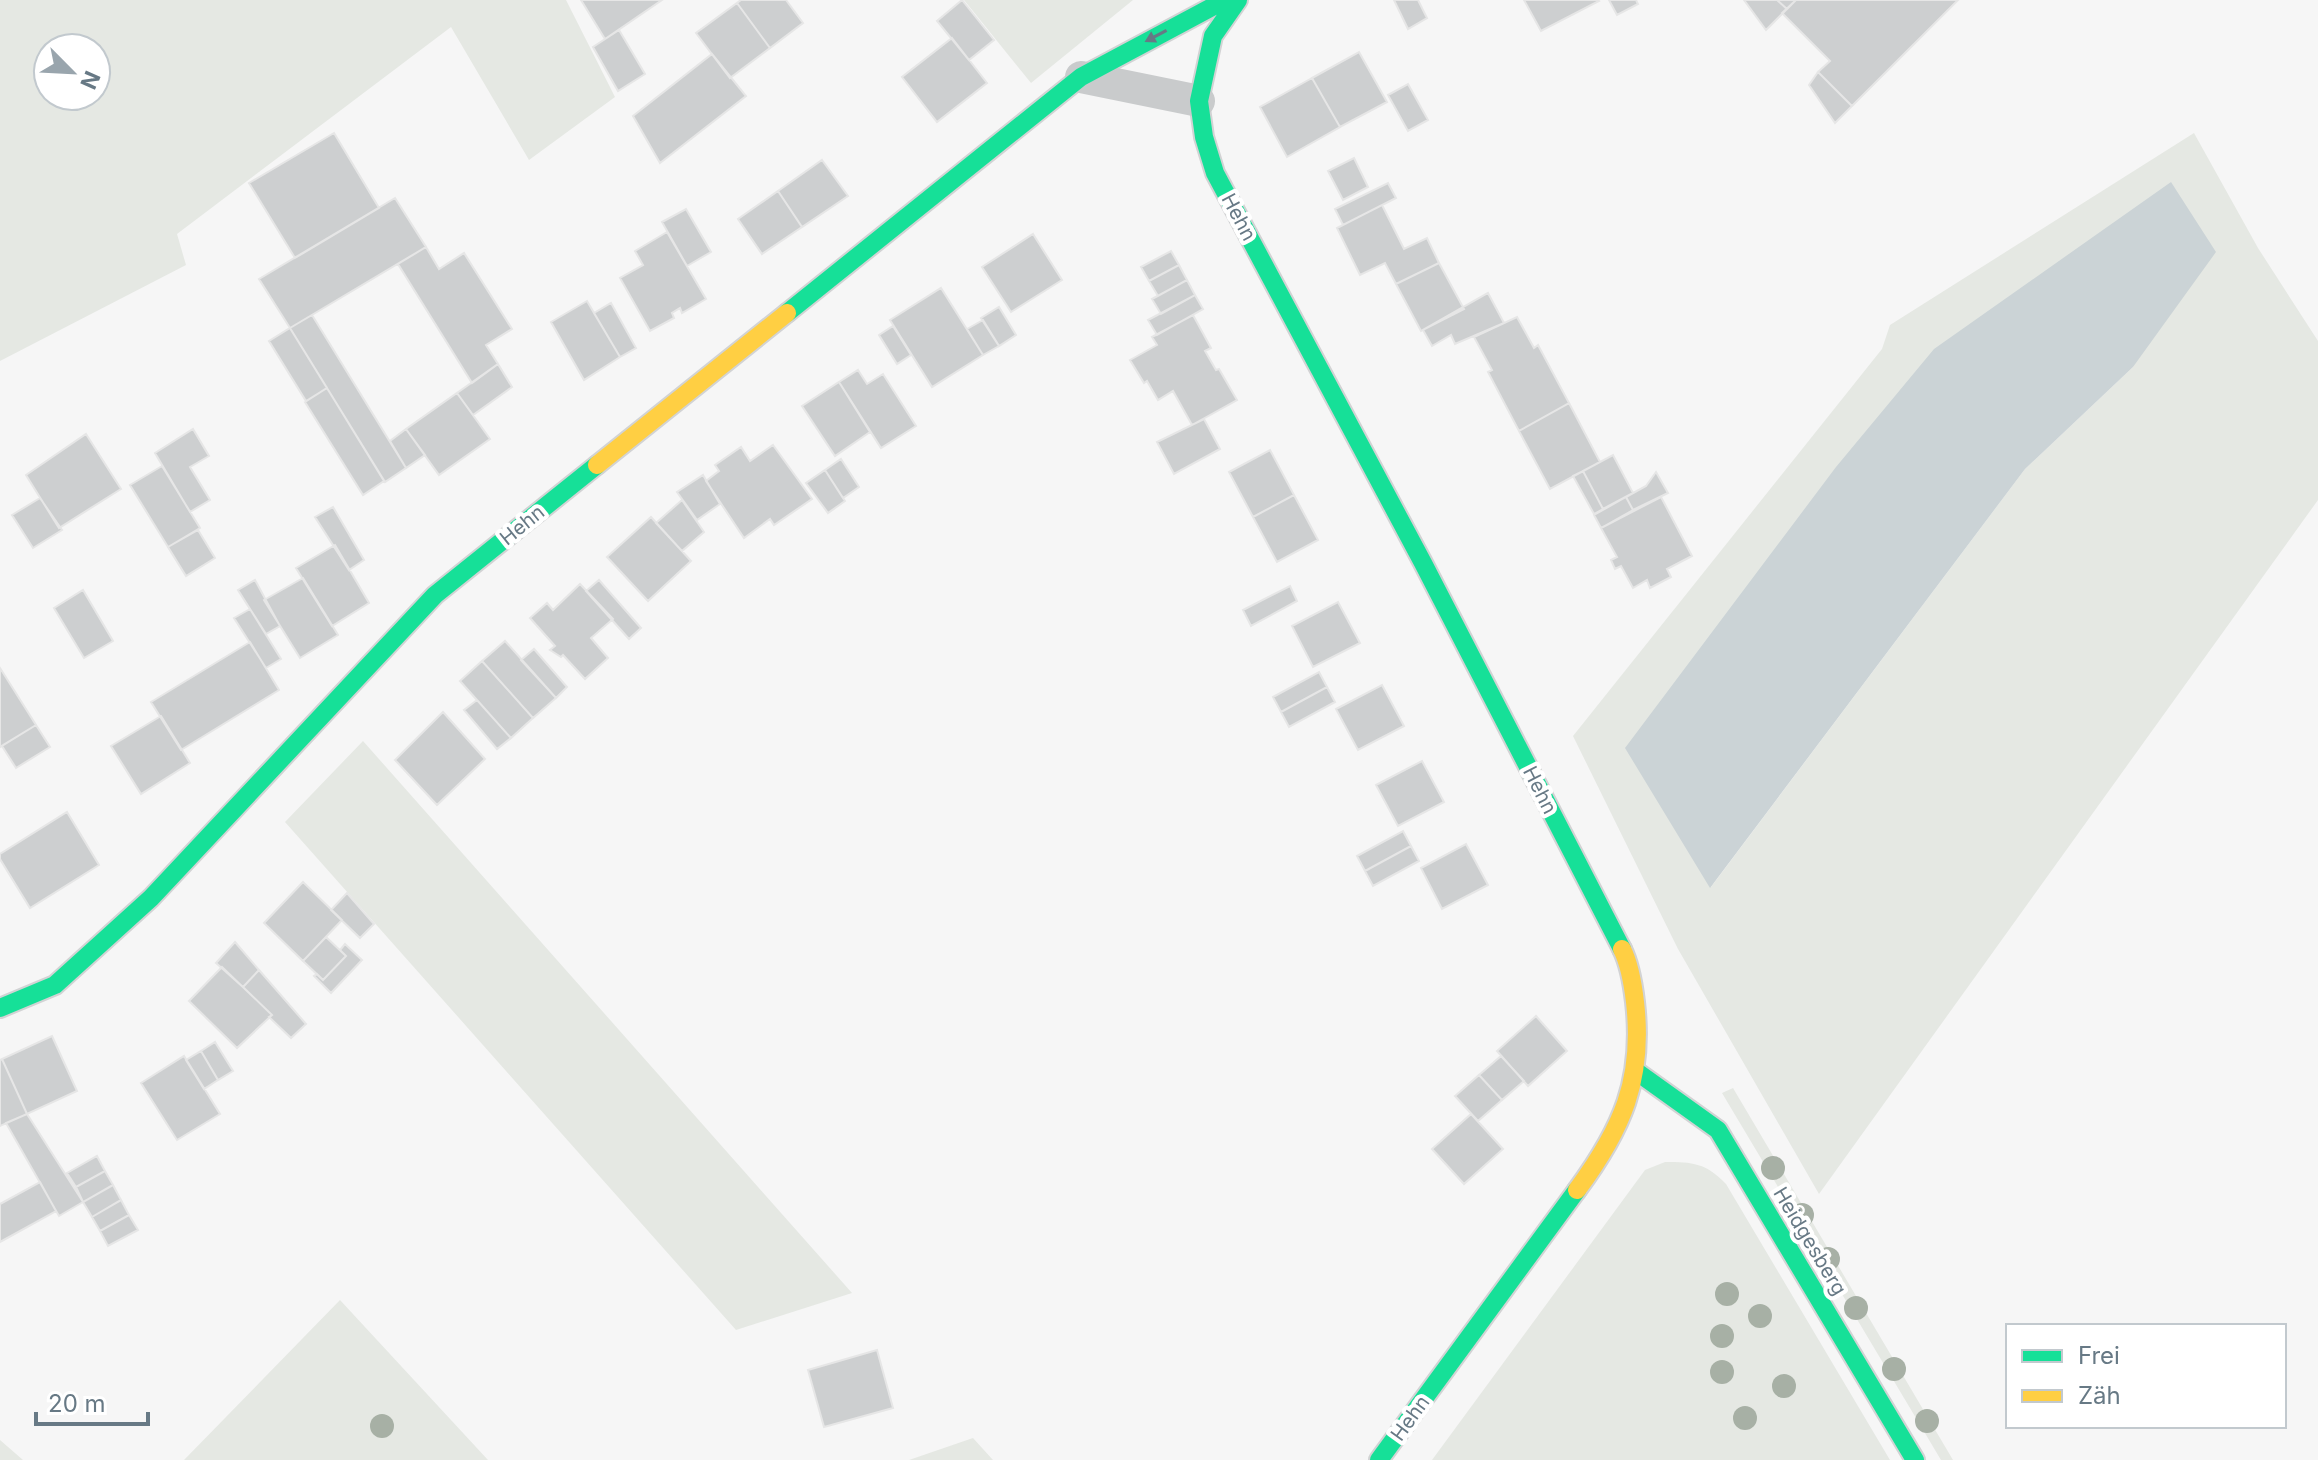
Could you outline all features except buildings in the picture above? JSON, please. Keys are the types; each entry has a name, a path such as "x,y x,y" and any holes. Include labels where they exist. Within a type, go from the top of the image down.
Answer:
{"street":[{"name":"Hehn","path":"0,1008 55,985 151,898 435,595 1081,77 1225,0"},
{"name":"Hehn","path":"1238,0 1213,36 1199,101 1204,137 1215,173 1423,563 1626,956 1636,996 1637,1072 1621,1120 1596,1164 1379,1460"},
{"path":"1081,77 1199,101"},
{"name":"Heidgesberg","path":"1637,1072 1718,1130 1915,1460"}],"shaded area":[{"path":"0,0 566,0 615,97 529,160 451,27 177,234 186,265 0,361"},
{"path":"964,0 1133,0 1031,83"},
{"path":"2194,133 2258,248 2318,341 2318,500 1819,1194 1678,949 1573,736 1882,349 1890,325","holes":["2171,182 2133,367 2025,469 1711,887"]},
{"path":"2171,182 2216,252 2133,367 2025,469 1710,888 1625,748 1836,467 1934,349"},
{"path":"363,741 852,1293 736,1330 285,822"},
{"path":"1733,1088 1953,1460 1941,1460 1722,1093"},
{"path":"1665,1162 1698,1165 1726,1184 1890,1460 1432,1460 1645,1170"},
{"path":"340,1300 488,1460 184,1460"},
{"path":"973,1438 993,1460 909,1460"},
{"path":"0,1440 23,1460 0,1460"}],"traffic: fast":[{"path":"787,313 1081,77 1225,0"},
{"path":"1238,0 1213,36 1199,101 1204,137 1215,173 1423,563 1622,949"},
{"path":"0,1008 55,985 151,898 435,595 597,465"},
{"path":"1637,1072 1718,1130 1915,1460"},
{"path":"1379,1460 1577,1190"}],"traffic: slow":[{"path":"597,465 787,313"},
{"path":"1577,1190 1618,1124 1632,1080 1636,1056 1635,1002 1622,949"}]}
